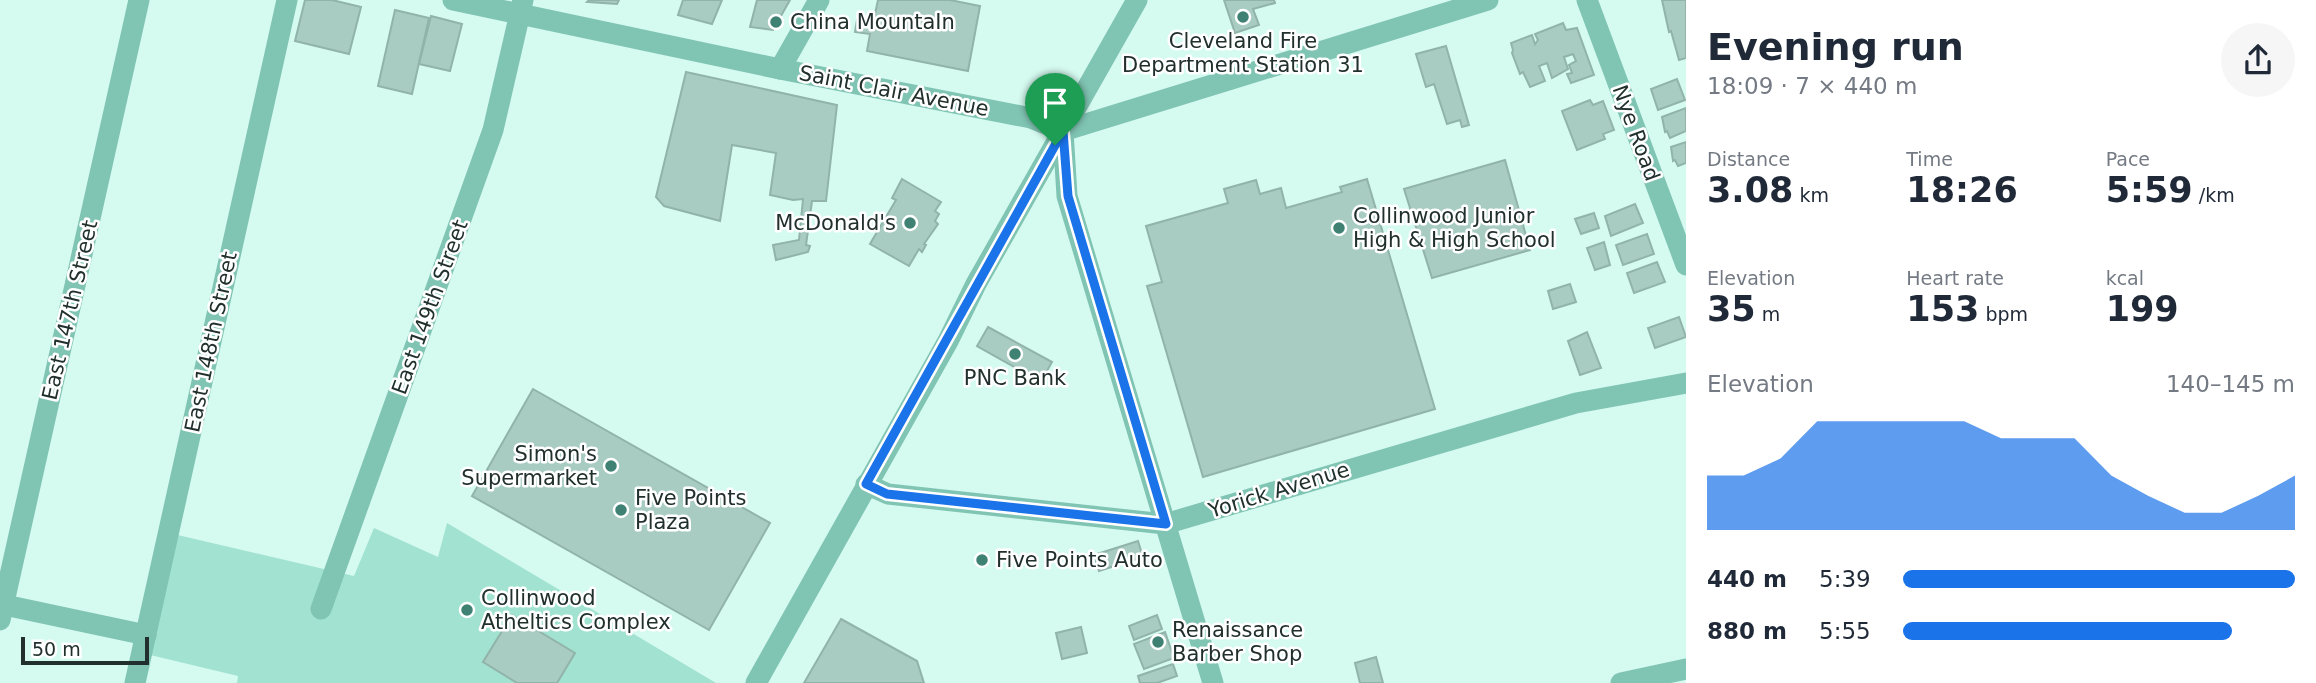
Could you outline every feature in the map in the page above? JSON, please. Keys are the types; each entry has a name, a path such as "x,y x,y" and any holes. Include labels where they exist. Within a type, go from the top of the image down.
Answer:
{"street":[{"name":"East 147th Street","path":"1,610 139,0"},
{"name":"East 148th Street","path":"135,683 287,0"},
{"name":"Saint Clair Avenue","path":"453,0 521,8 780,69 1031,118 1063,131"},
{"path":"780,69 819,0"},
{"path":"756,683 1137,0"},
{"path":"1063,131 1488,0"},
{"name":"Nye Road","path":"1587,0 1686,265"},
{"name":"East 149th Street","path":"321,609 493,130 521,8"},
{"path":"1063,131 1068,196 1213,683"},
{"name":"Yorick Avenue","path":"866,484 887,494 1166,524 1576,403 1686,383"},
{"path":"1,610 146,635"},
{"path":"1621,683 1686,670"}],"green space":[{"name":"Collinwood Atheltics Complex","path":"447,523 716,683 237,683 238,676 142,653 169,533 354,576 374,528 438,557"}],"building":[{"path":"305,0 332,0 361,7 349,54 295,41"},
{"path":"619,0 617,4 587,2"},
{"path":"683,0 722,0 712,24 678,15"},
{"path":"757,0 790,0 773,30 750,27"},
{"path":"878,0 950,0 980,6 968,71 867,51 870,34 855,32 857,20 873,23"},
{"name":"Cleveland Fire Department Station 31","path":"1224,0 1274,0 1275,3 1253,9 1259,25 1235,33"},
{"path":"1662,0 1686,0 1686,58 1679,60"},
{"path":"395,10 429,18 412,94 378,86"},
{"path":"431,16 462,24 450,71 419,64"},
{"path":"1563,23 1566,30 1577,28 1594,75 1571,83 1567,74 1572,73 1569,65 1576,61 1573,54 1564,57 1568,69 1552,78 1547,63 1539,66 1545,81 1530,87 1523,72 1520,74 1511,43 1532,35 1535,44 1538,40 1535,34"},
{"path":"1446,46 1469,125 1462,127 1460,120 1447,124 1434,84 1426,87 1416,54"},
{"path":"686,72 837,105 826,201 812,201 806,245 810,246 808,252 776,260 773,245 799,240 803,199 793,200 770,195 776,153 732,145 720,221 664,206 656,197"},
{"path":"1677,79 1685,100 1658,110 1651,89"},
{"path":"1590,100 1593,105 1603,101 1614,130 1603,134 1605,139 1577,150 1562,111"},
{"path":"1686,108 1686,131 1670,138 1667,131 1665,132 1662,117"},
{"path":"1686,142 1686,163 1678,166 1675,160 1673,161 1671,147"},
{"path":"1505,160 1530,250 1432,278 1404,189"},
{"name":"McDonald's","path":"902,179 941,202 935,211 939,214 935,221 938,224 924,244 926,245 922,252 919,249 909,266 870,244 896,200 892,198"},
{"path":"1367,179 1435,409 1203,477 1147,286 1162,282 1146,226 1228,203 1224,189 1256,180 1260,194 1281,188 1286,208 1342,192 1340,187"},
{"path":"1635,204 1643,223 1611,236 1605,216"},
{"path":"1594,213 1599,228 1581,234 1575,219"},
{"path":"1647,234 1654,254 1623,265 1616,245"},
{"path":"1604,242 1610,265 1595,270 1587,248"},
{"path":"1657,262 1665,282 1634,293 1627,273"},
{"path":"1570,284 1576,302 1553,309 1548,291"},
{"path":"1679,317 1686,337 1655,348 1648,328"},
{"name":"PNC Bank","path":"988,327 1052,362 1041,382 977,346"},
{"path":"1587,332 1601,368 1580,375 1568,341"},
{"name":"Five Points Plaza","path":"533,389 770,523 709,630 472,496"},
{"path":"1138,541 1143,557 1099,571 1094,555"},
{"path":"512,615 575,653 557,683 517,683 483,662"},
{"path":"1157,615 1162,629 1134,640 1129,626"},
{"path":"841,619 917,661 924,683 804,683"},
{"path":"1081,627 1087,653 1062,659 1056,633"},
{"path":"1165,632 1174,658 1144,669 1134,644"},
{"path":"1376,657 1383,683 1360,683 1355,663"},
{"path":"1173,664 1177,676 1157,683 1140,683 1138,676"}],"place":[{"name":"Cleveland Fire Department Station 31","path":"1243,17"},
{"name":"China MountaIn","path":"776,22"},
{"name":"McDonald's","path":"910,223"},
{"name":"Collinwood Junior High & High School","path":"1339,228"},
{"name":"PNC Bank","path":"1015,354"},
{"name":"Simon's Supermarket","path":"611,466"},
{"name":"Five Points Plaza","path":"621,510"},
{"name":"Five Points Auto","path":"982,560"},
{"name":"Collinwood Atheltics Complex","path":"467,610"},
{"name":"Renaissance Barber Shop","path":"1158,642"}],"route":[{"path":"1063,131 1068,196 1166,524 887,494 866,484 1055,145 1063,131"}]}
